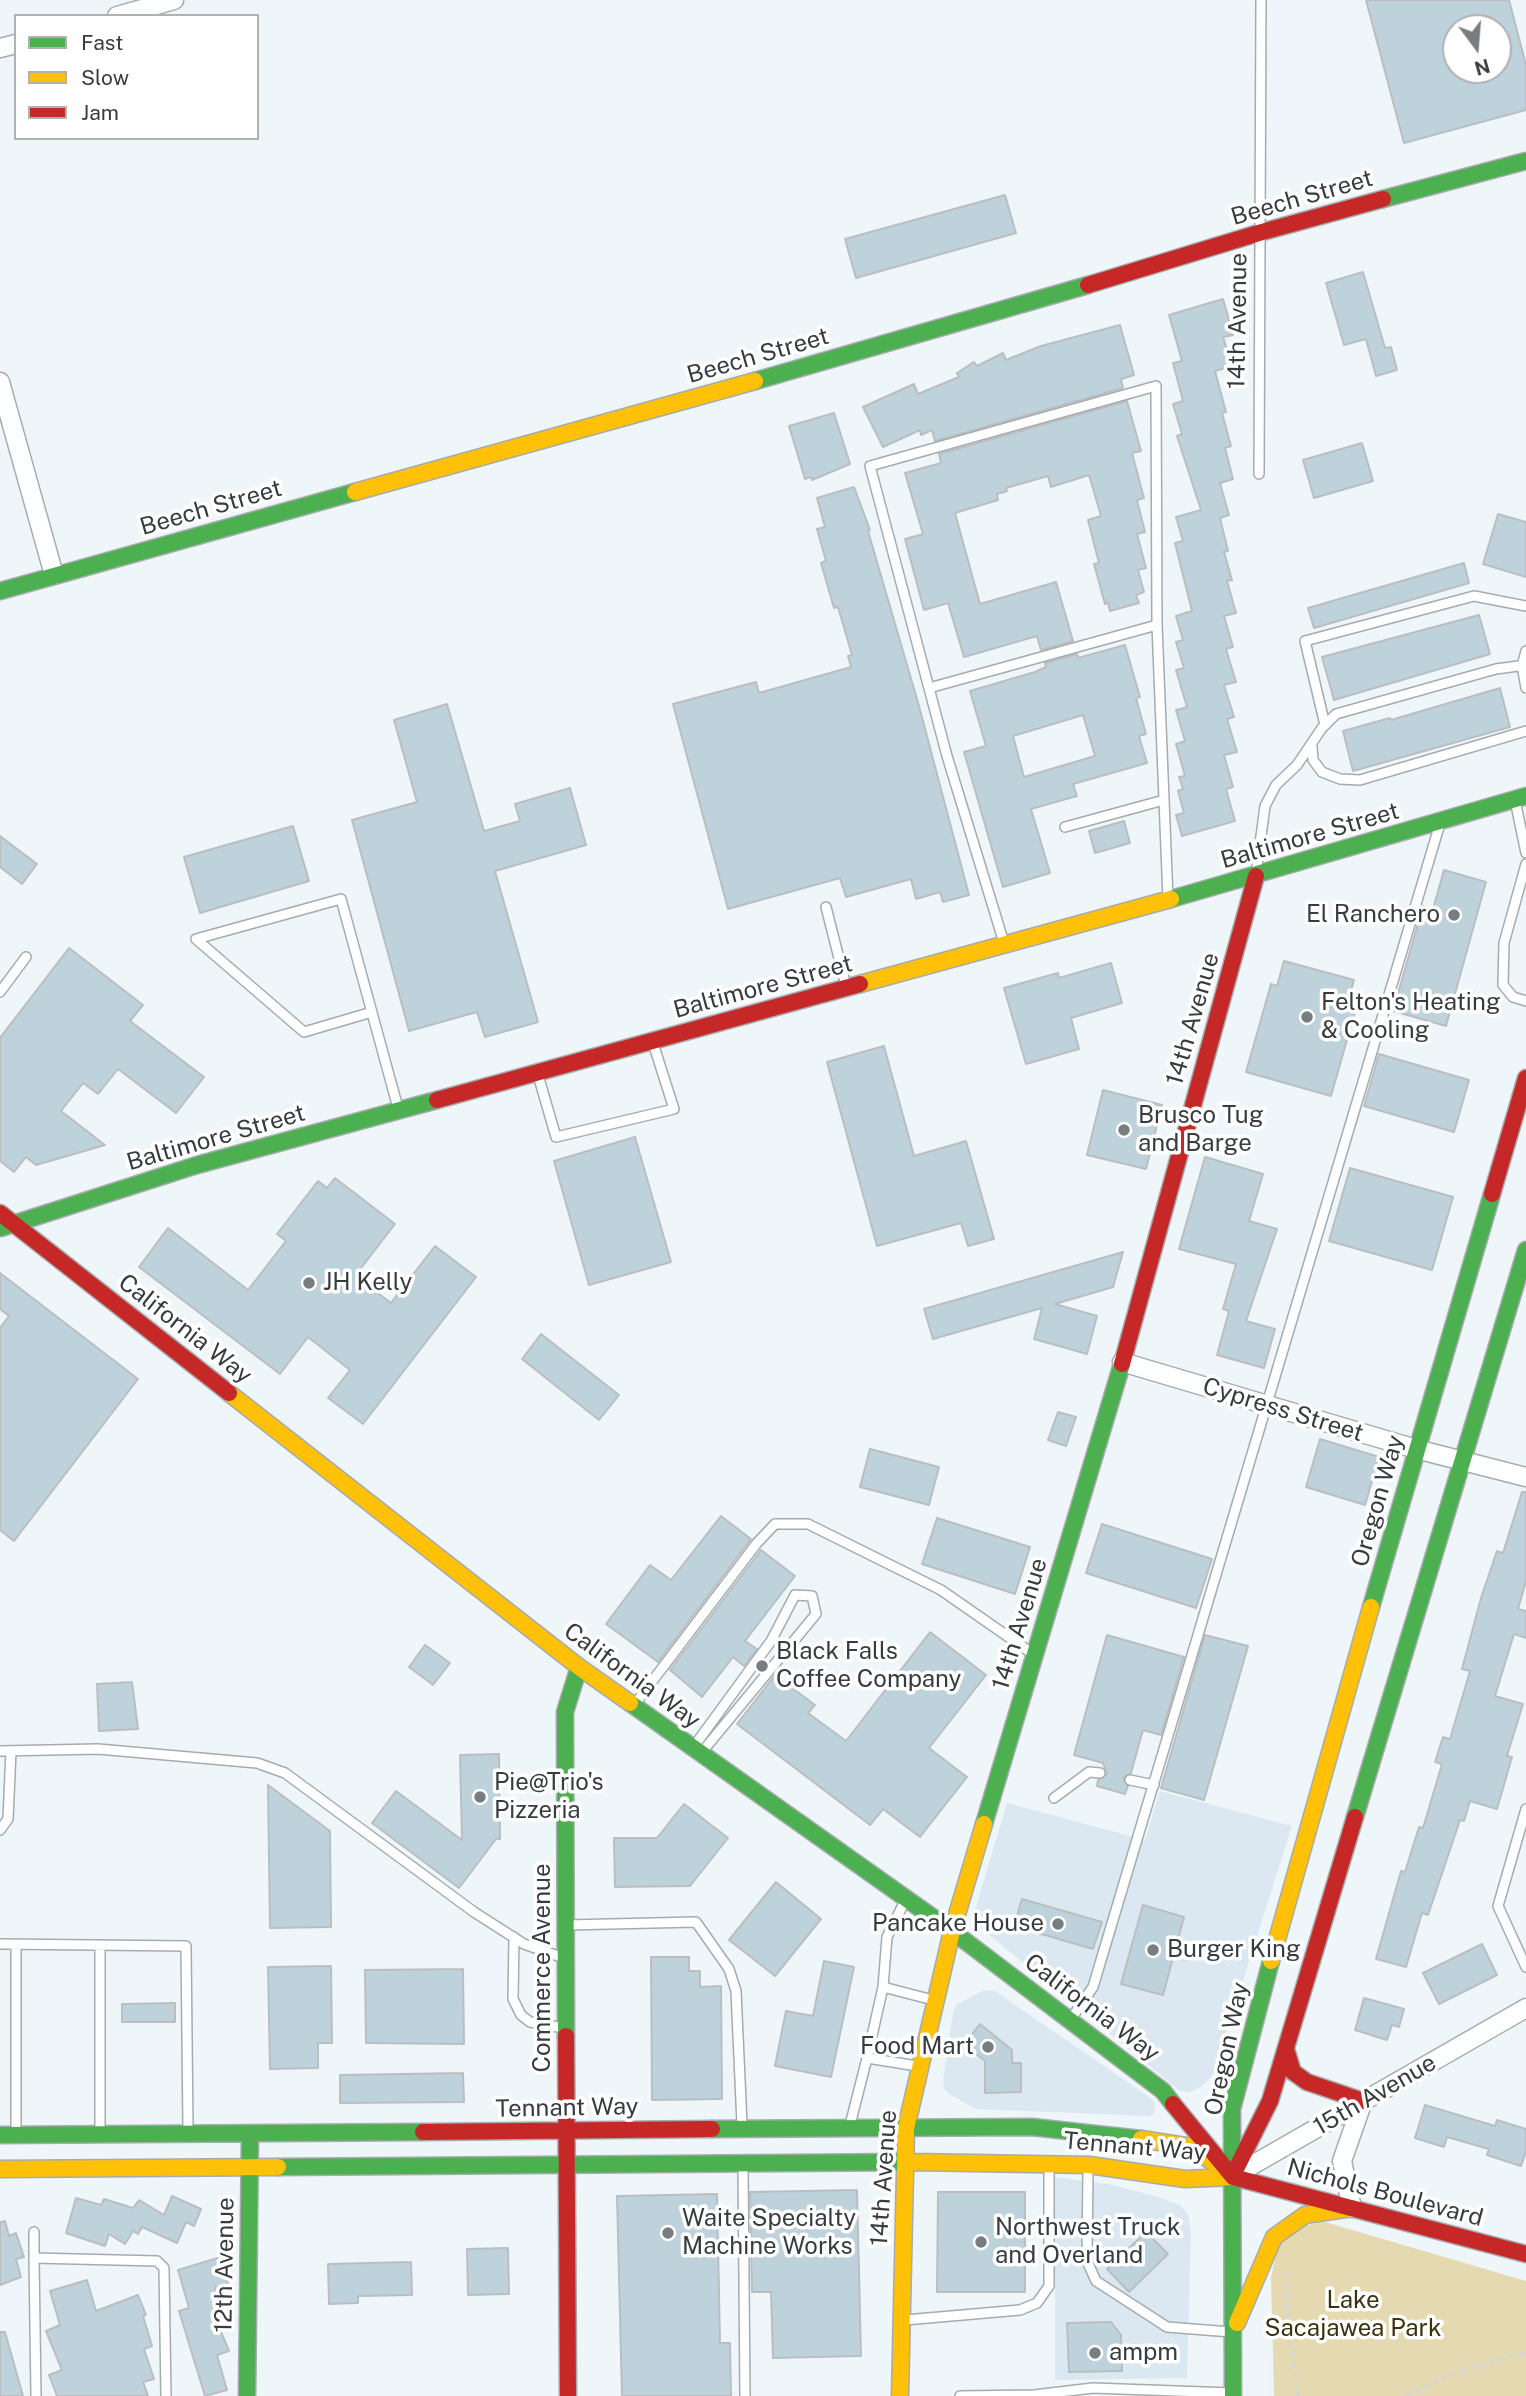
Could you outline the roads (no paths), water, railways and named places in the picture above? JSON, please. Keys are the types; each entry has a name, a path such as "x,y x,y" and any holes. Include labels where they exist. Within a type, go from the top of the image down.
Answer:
{"street":[{"path":"124,14 174,0"},
{"name":"Beech Street","path":"0,591 999,313 1262,232 1526,161"},
{"path":"0,382 54,575"},
{"name":"Baltimore Street","path":"4,1222 197,1165 1168,901 1520,798"},
{"name":"14th Avenue","path":"900,2396 906,2128 919,2066 952,1931 1122,1362 1256,876"},
{"name":"Oregon Way","path":"1233,2176 1232,2109 1268,1970 1416,1449 1526,1078"},
{"name":"California Way","path":"4,1222 579,1667 952,1931 1163,2091 1233,2176"},
{"name":"Oregon Way","path":"1233,2176 1270,2101 1526,1250"},
{"name":"Cypress Street","path":"1122,1362 1416,1449 1526,1477"},
{"name":"Commerce Avenue","path":"568,2396 565,1712 579,1667"},
{"name":"15th Avenue","path":"1233,2176 1526,2008"},
{"path":"1233,2332 1274,2237 1306,2216 1352,2208 1342,2161 1363,2101 1307,2082 1293,2072 1286,2049"},
{"name":"Tennant Way","path":"8,2135 1032,2127 1099,2132 1192,2147 1233,2176"},
{"name":"12th Avenue","path":"247,2396 250,2134"},
{"name":"Tennant Way","path":"0,2169 1049,2162 1185,2179 1233,2176"},
{"path":"1233,2176 1233,2394"},
{"name":"Nichols Boulevard","path":"1233,2176 1526,2254"}],"lane":[{"name":"14th Avenue","path":"1259,474 1261,0"},
{"path":"1004,945 929,688 870,466 1156,386 1157,625 1168,901"},
{"path":"1325,725 1305,641 1474,596 1526,606"},
{"path":"929,688 1157,625"},
{"path":"1526,651 1526,688"},
{"path":"1256,876 1265,806 1276,785 1297,765 1336,713 1496,669 1524,665"},
{"path":"1312,746 1314,760 1322,772 1340,779 1360,780 1526,731"},
{"path":"1520,798 1526,853"},
{"path":"1065,827 1164,800"},
{"path":"1070,2021 1093,1987 1440,821"},
{"path":"1526,866 1504,943 1503,985 1513,998 1526,1001"},
{"path":"372,1013 304,1032 196,939 341,898 372,1013 398,1110"},
{"path":"826,907 846,988"},
{"path":"0,992 26,957"},
{"path":"537,1072 556,1137 674,1109 652,1041"},
{"path":"634,1706 775,1524 808,1524 941,1590 1034,1655"},
{"path":"795,1595 812,1596 816,1614 697,1751 771,1641 795,1595"},
{"path":"0,1751 98,1749 257,1763 285,1773 514,1937 566,1959"},
{"path":"0,1830 8,1819 11,1751"},
{"path":"1054,1798 1089,1772 1100,1773"},
{"path":"1130,1780 1154,1785"},
{"path":"1526,1809 1498,1906 1526,1967"},
{"path":"849,2129 883,1987 887,1937 906,1899"},
{"path":"566,1925 696,1922 729,1969 736,1991 742,2128"},
{"path":"514,1937 513,1999 521,2015 530,2022 566,2029"},
{"path":"0,1944 186,1946 188,2134"},
{"path":"8,2135 16,1944"},
{"path":"100,1945 100,2135"},
{"path":"883,1987 935,2001"},
{"path":"867,2058 919,2066"},
{"path":"900,2320 1020,2310 1037,2303 1049,2286 1049,2162"},
{"path":"743,2163 745,2396"},
{"path":"1088,2165 1087,2261 1096,2281 1119,2299 1167,2327 1233,2332"},
{"path":"34,2232 36,2396"},
{"path":"34,2258 157,2261 164,2268 166,2396"},
{"path":"960,2396 1034,2395 1093,2388 1233,2394"}],"place":[{"name":"El Ranchero","path":"1454,915"},
{"name":"Felton's Heating & Cooling","path":"1307,1017"},
{"name":"Brusco Tug and Barge","path":"1124,1130"},
{"name":"JH Kelly","path":"309,1283"},
{"name":"Black Falls Coffee Company","path":"762,1666"},
{"name":"Pie@Trio's Pizzeria","path":"480,1797"},
{"name":"Pancake House","path":"1058,1924"},
{"name":"Burger King","path":"1153,1950"},
{"name":"Food Mart","path":"988,2047"},
{"name":"Waite Specialty Machine Works","path":"668,2233"},
{"name":"Northwest Truck and Overland","path":"981,2242"},
{"name":"ampm","path":"1095,2353"}],"park label":[{"name":"Lake Sacajawea Park","path":"1353,2315"}]}
